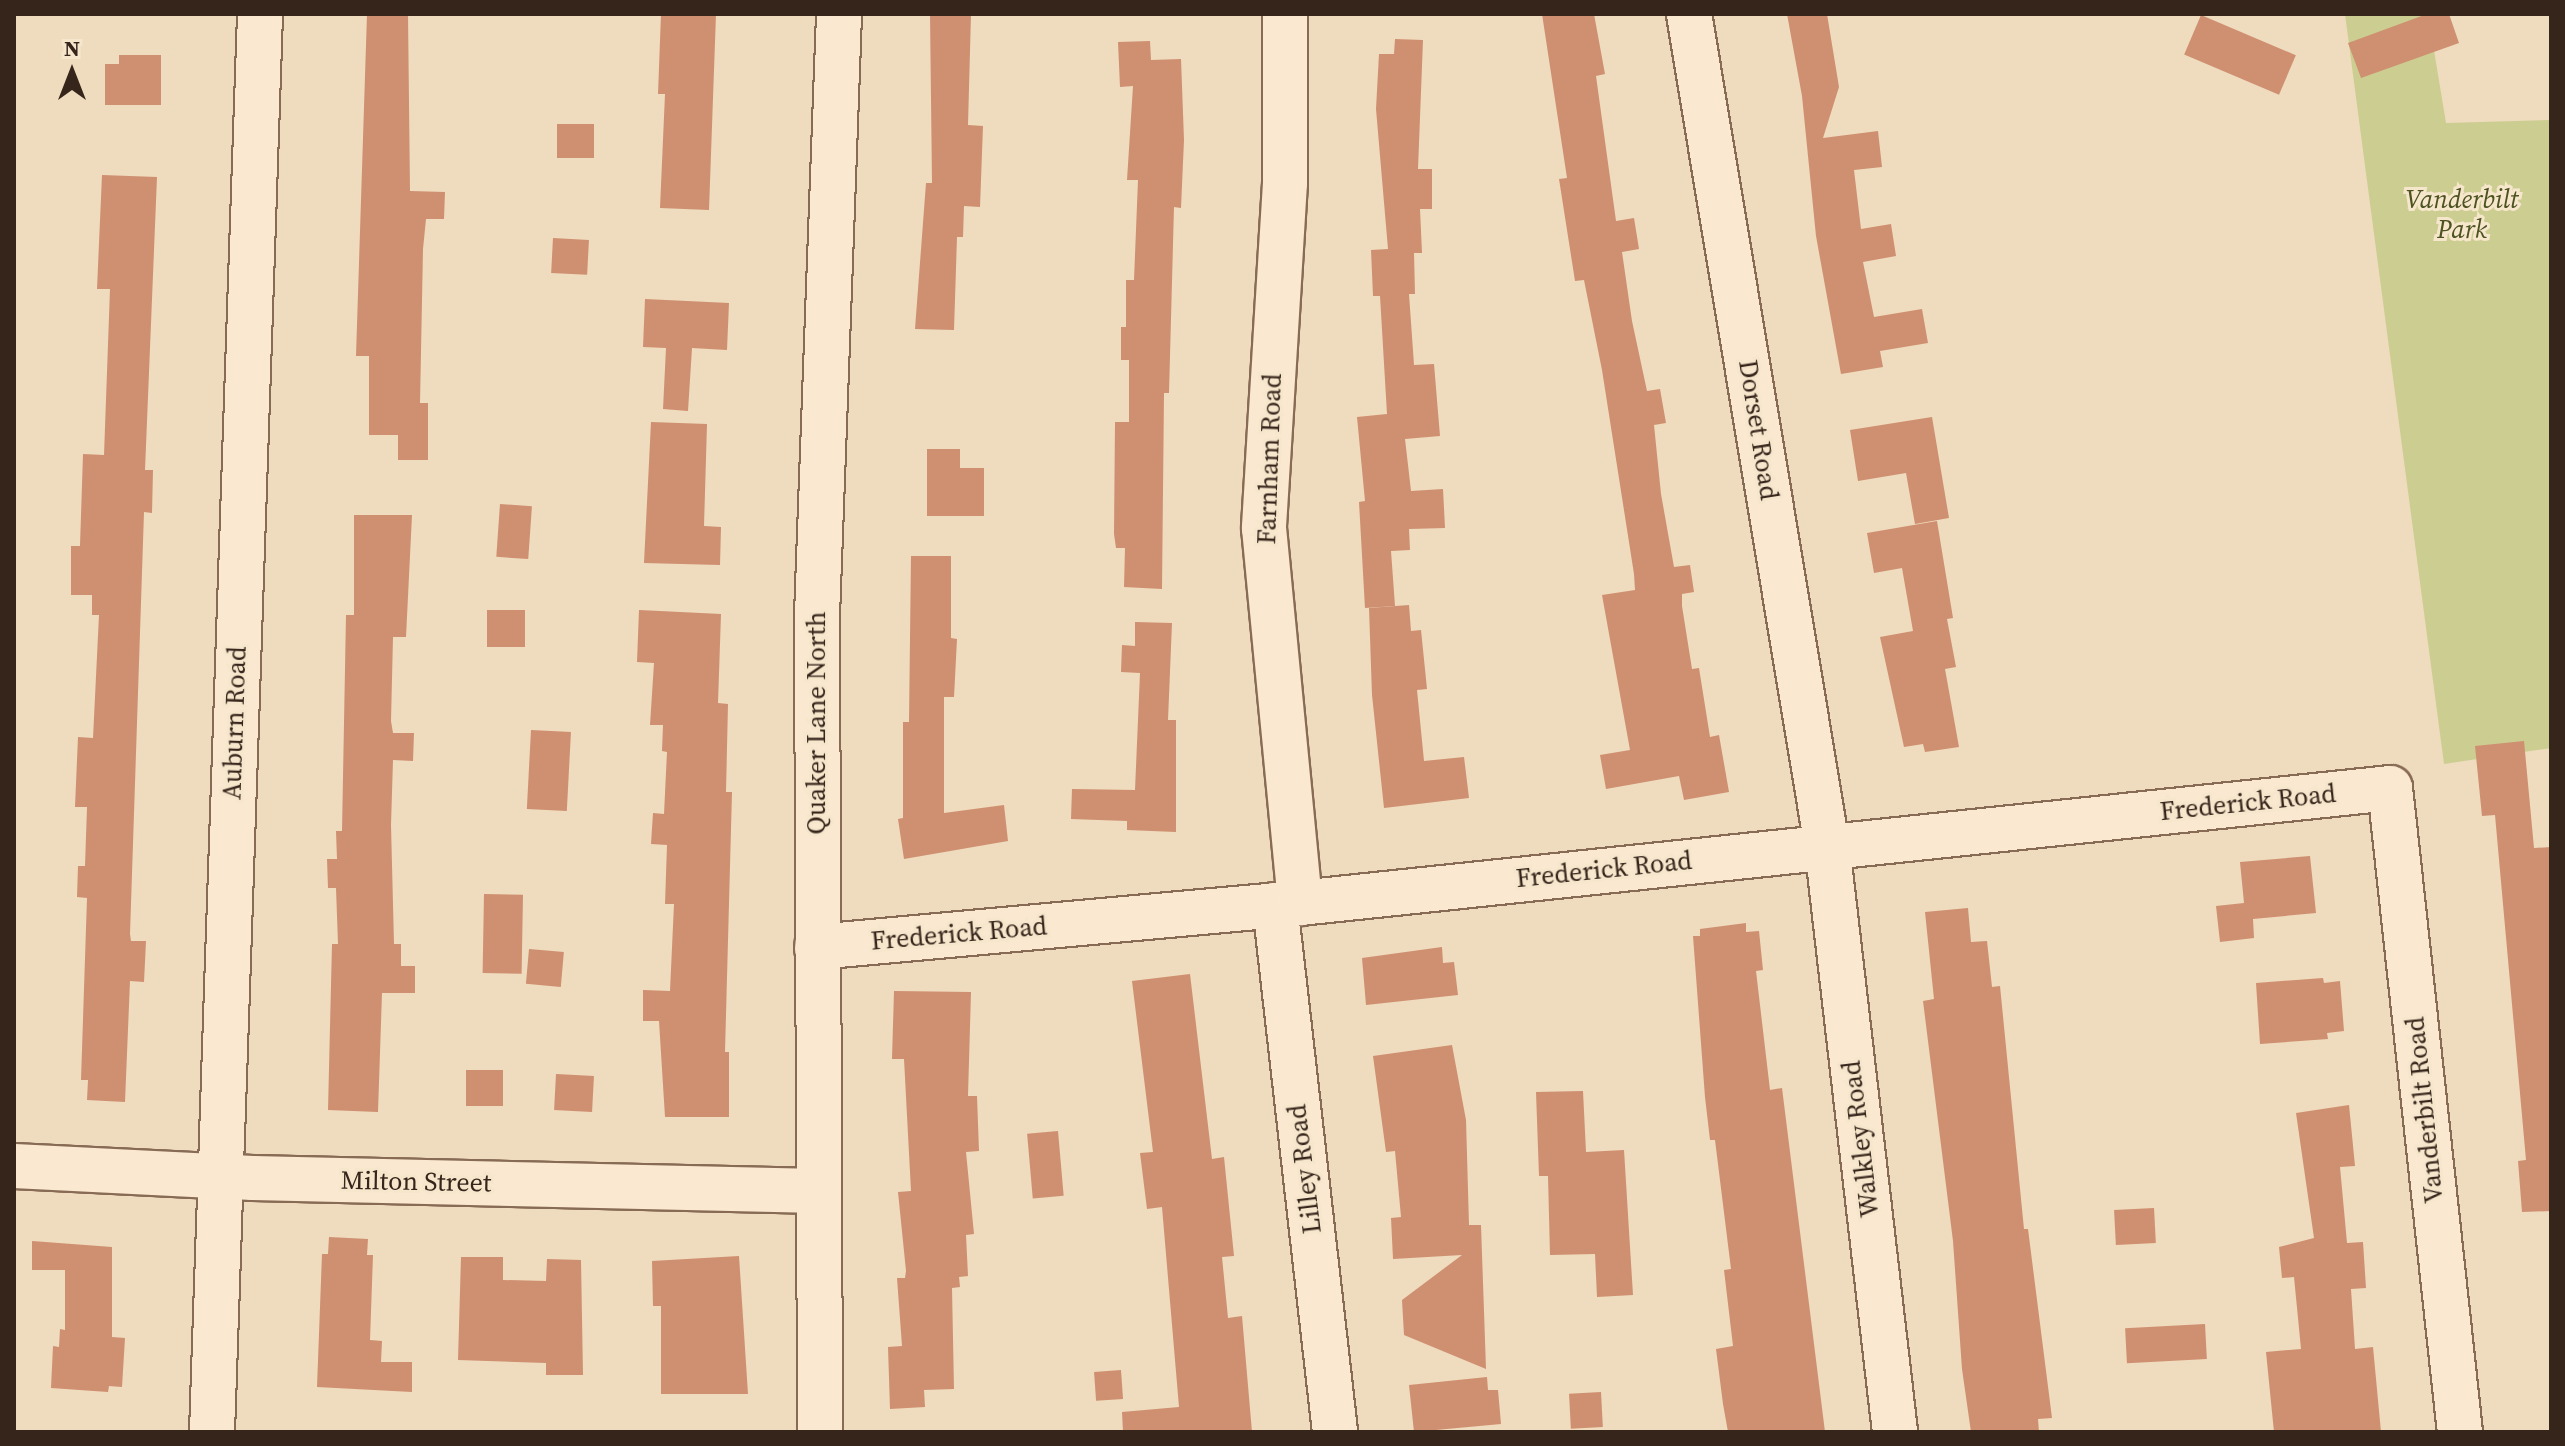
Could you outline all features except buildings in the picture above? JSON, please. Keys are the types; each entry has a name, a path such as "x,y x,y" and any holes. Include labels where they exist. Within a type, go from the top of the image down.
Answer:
{"street":[{"name":"Auburn Road","path":"212,1432 260,14"},
{"name":"Quaker Lane North","path":"820,1432 817,615 839,14"},
{"name":"Farnham Road","path":"1285,14 1285,183 1264,528 1287,904"},
{"name":"Dorset Road","path":"1689,14 1827,846"},
{"name":"Frederick Road","path":"817,947 1287,904 2390,788"},
{"name":"Vanderbilt Road","path":"2390,788 2460,1432"},
{"name":"Walkley Road","path":"1827,846 1895,1432"},
{"name":"Lilley Road","path":"1287,904 1335,1432"},
{"name":"Milton Street","path":"14,1166 220,1177 819,1191"}],"green space":[{"name":"Vanderbilt Park","path":"2345,14 2428,14 2446,123 2551,120 2551,748 2444,764"}]}
